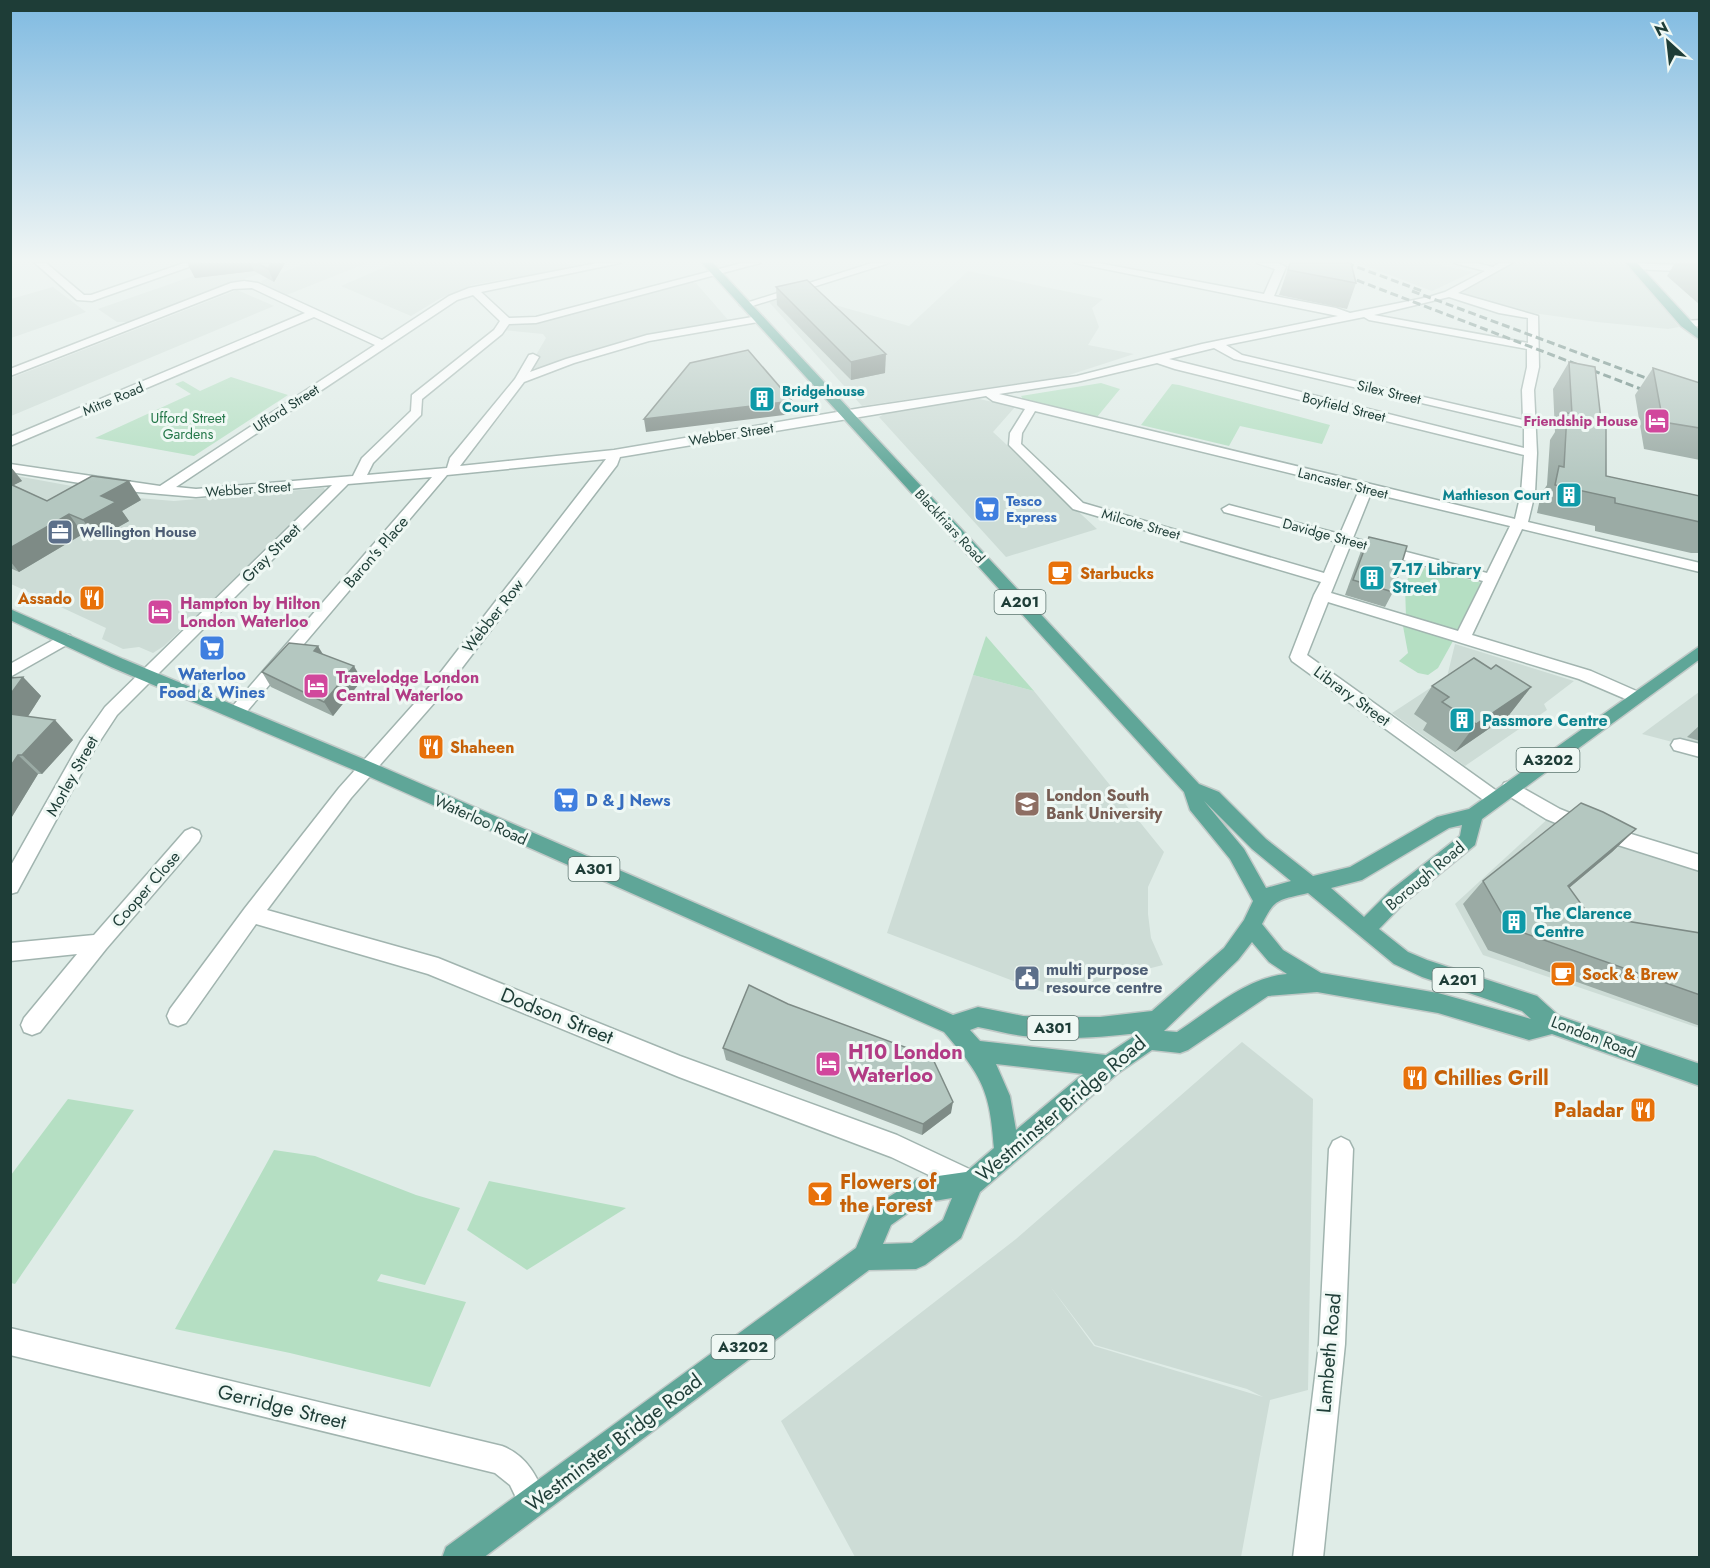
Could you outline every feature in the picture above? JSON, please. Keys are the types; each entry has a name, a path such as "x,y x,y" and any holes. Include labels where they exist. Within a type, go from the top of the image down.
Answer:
{"main road":[{"name":"Blackfriars Road","path":"775,336 1193,789 1213,797 1259,844 1309,885"},
{"name":"Waterloo Road","path":"10,614 952,1025 989,1070 999,1090 1004,1115 1006,1153"},
{"name":"Borough Road","path":"1309,885 1355,874 1444,822 1474,815 1700,651"},
{"name":"Blackfriars Road","path":"1193,789 1196,805 1237,854 1263,901"},
{"name":"Borough Road","path":"1365,930 1398,896 1468,840 1474,815"},
{"name":"A3202","path":"1263,901 1274,893 1309,885"},
{"name":"A201","path":"1309,885 1327,896 1365,930"},
{"name":"Westminster Bridge Road","path":"457,1557 865,1257 916,1256 952,1229 971,1183 1153,1030 1231,954 1251,926 1263,901"},
{"path":"1251,926 1276,956 1317,982"},
{"name":"London Road","path":"1365,930 1401,958 1422,968 1529,1003 1552,1024 1700,1076"},
{"name":"A201","path":"1317,982 1438,1003 1529,1030 1552,1024"},
{"path":"1153,1030 1180,1043 1262,988 1317,982"},
{"name":"A301","path":"952,1025 978,1017 1023,1026 1153,1030"},
{"path":"975,1051 1109,1066"},
{"path":"865,1257 882,1216 917,1191 971,1183"}],"street":[{"path":"10,373 104,336"},
{"name":"Mitre Road","path":"10,442 259,336"},
{"path":"366,336 383,344"},
{"name":"Ufford Street","path":"160,491 395,336"},
{"name":"Gray Street","path":"146,675 351,480 417,412 416,398 493,336"},
{"path":"520,380 570,361 657,336"},
{"name":"Webber Street","path":"10,468 160,491 231,491 448,472 614,454 846,414 1077,378 1255,336"},
{"path":"1472,336 1532,348"},
{"path":"1462,639 1520,524 1528,493 1531,425 1528,390 1533,367 1532,336"},
{"name":"Silex Street","path":"1216,344 1238,357 1531,425"},
{"name":"Baron's Place","path":"237,712 448,472 520,380 532,357"},
{"name":"Boyfield Street","path":"1158,359 1179,367 1531,453"},
{"name":"Lancaster Street","path":"988,392 997,398 1032,407 1700,568"},
{"name":"Milcote Street","path":"1032,407 1016,433 1015,444 1078,507 1328,579"},
{"name":"Webber Row","path":"252,914 367,768 436,690 612,462 614,454"},
{"name":"Library Street","path":"1366,488 1298,657 1502,794"},
{"name":"Davidge Street","path":"1229,509 1492,579"},
{"path":"1321,596 1591,677 1635,697"},
{"path":"10,672 64,639"},
{"name":"Morley Street","path":"10,886 94,734 111,711 146,675"},
{"path":"1680,745 1700,751"},
{"path":"1502,794 1587,828 1700,863"},
{"name":"Cooper Close","path":"32,1025 99,943 192,836"},
{"path":"178,1016 252,914"},
{"name":"Dodson Street","path":"252,914 431,965 679,1066 897,1148 971,1183"},
{"name":"Cooper Close","path":"10,952 99,943"},
{"name":"Lambeth Road","path":"1308,1557 1332,1344 1341,1149"},
{"name":"Gerridge Street","path":"10,1341 502,1460 520,1475 533,1502"}],"shaded area":[{"path":"118,336 202,336 11,416 11,378"},
{"path":"545,336 668,336 537,369 529,367 546,338"},
{"path":"800,336 1093,336 1088,345 1134,354 1063,377 862,406"},
{"path":"975,398 1015,407 993,432 1097,529 1006,557 879,417 887,412"},
{"path":"11,475 138,498 174,501 324,488 326,492 164,646 153,653 139,647 123,649 102,639 106,628 11,584"},
{"path":"1455,644 1574,681 1544,704 1547,710 1465,766 1392,713 1447,677"},
{"name":"London South Bank University","path":"973,675 1034,691 1164,852 1148,887 1151,938 1163,965 1048,994 887,933"},
{"path":"1699,692 1699,749 1642,734"},
{"path":"1553,814 1699,862 1699,1028 1483,955 1455,904"},
{"path":"1242,1042 1313,1099 1308,1390 1270,1400 1241,1557 855,1557 781,1421 1016,1239","holes":["1050,1286 1095,1345 1247,1389 1263,1397 1094,1346"]}],"green space":[{"name":"Ufford Street Gardens","path":"231,377 288,395 194,456 95,438 191,394 175,384 183,381 200,391"},
{"path":"1101,383 1120,389 1097,417 1023,399 1021,396"},
{"path":"1172,384 1330,425 1322,444 1240,426 1229,446 1141,425"},
{"path":"1413,565 1482,583 1456,632 1406,617 1405,586"},
{"path":"1403,626 1453,641 1438,668 1428,675 1418,673 1399,661 1408,653"},
{"path":"986,636 1034,691 973,675"},
{"path":"68,1099 134,1110 15,1284 11,1283 11,1175"},
{"path":"274,1150 315,1156 416,1195 460,1208 425,1285 381,1274 377,1281 466,1302 430,1387 290,1353 175,1329"},
{"path":"489,1181 626,1208 527,1270 467,1230"}],"building":[{"path":"825,336 867,336 886,354 851,362"},
{"path":"748,350 792,401 644,419 690,363"},
{"path":"1569,362 1595,367 1601,420 1606,421 1606,476 1700,496 1700,522 1615,503 1615,498 1555,485 1559,466 1564,467 1567,413 1572,414"},
{"path":"1653,368 1700,383 1700,428 1663,422"},
{"path":"92,476 129,481 101,496 116,502 83,520 69,514 10,548 10,484 47,501"},
{"path":"1369,537 1407,546 1393,592 1353,580"},
{"path":"289,643 318,646 314,651 354,666 324,702 262,672"},
{"path":"1474,658 1491,669 1496,665 1531,687 1476,724 1442,702 1449,697 1432,686"},
{"path":"23,677 10,695 10,678"},
{"path":"10,714 55,720 22,755 18,755 10,767"},
{"path":"1581,803 1636,829 1568,886 1589,915 1700,933 1700,995 1510,928 1483,881"},
{"name":"H10 London Waterloo","path":"749,985 788,1004 932,1057 953,1102 923,1124 723,1048"}],"railway":[{"path":"1503,336 1654,394"},
{"path":"1533,336 1662,384"}],"place":[{"name":"Bridgehouse Court","path":"762,399"},
{"name":"Friendship House","path":"1657,421"},
{"name":"Mathieson Court","path":"1569,495"},
{"name":"Tesco Express","path":"987,509"},
{"name":"Wellington House","path":"60,532"},
{"name":"Starbucks","path":"1060,573"},
{"name":"7-17 Library Street","path":"1372,578"},
{"name":"Assado","path":"92,598"},
{"name":"Hampton by Hilton London Waterloo","path":"160,612"},
{"name":"Waterloo Food & Wines","path":"212,648"},
{"name":"Travelodge London Central Waterloo","path":"316,686"},
{"name":"Passmore Centre","path":"1462,720"},
{"name":"Shaheen","path":"431,747"},
{"name":"D & J News","path":"566,800"},
{"name":"London South Bank University","path":"1027,804"},
{"name":"The Clarence Centre","path":"1514,922"},
{"name":"Sock & Brew","path":"1563,974"},
{"name":"multi purpose resource centre","path":"1027,978"},
{"name":"H10 London Waterloo","path":"828,1064"},
{"name":"Chillies Grill","path":"1415,1078"},
{"name":"Paladar","path":"1643,1110"},
{"name":"Flowers of the Forest","path":"820,1194"}]}
